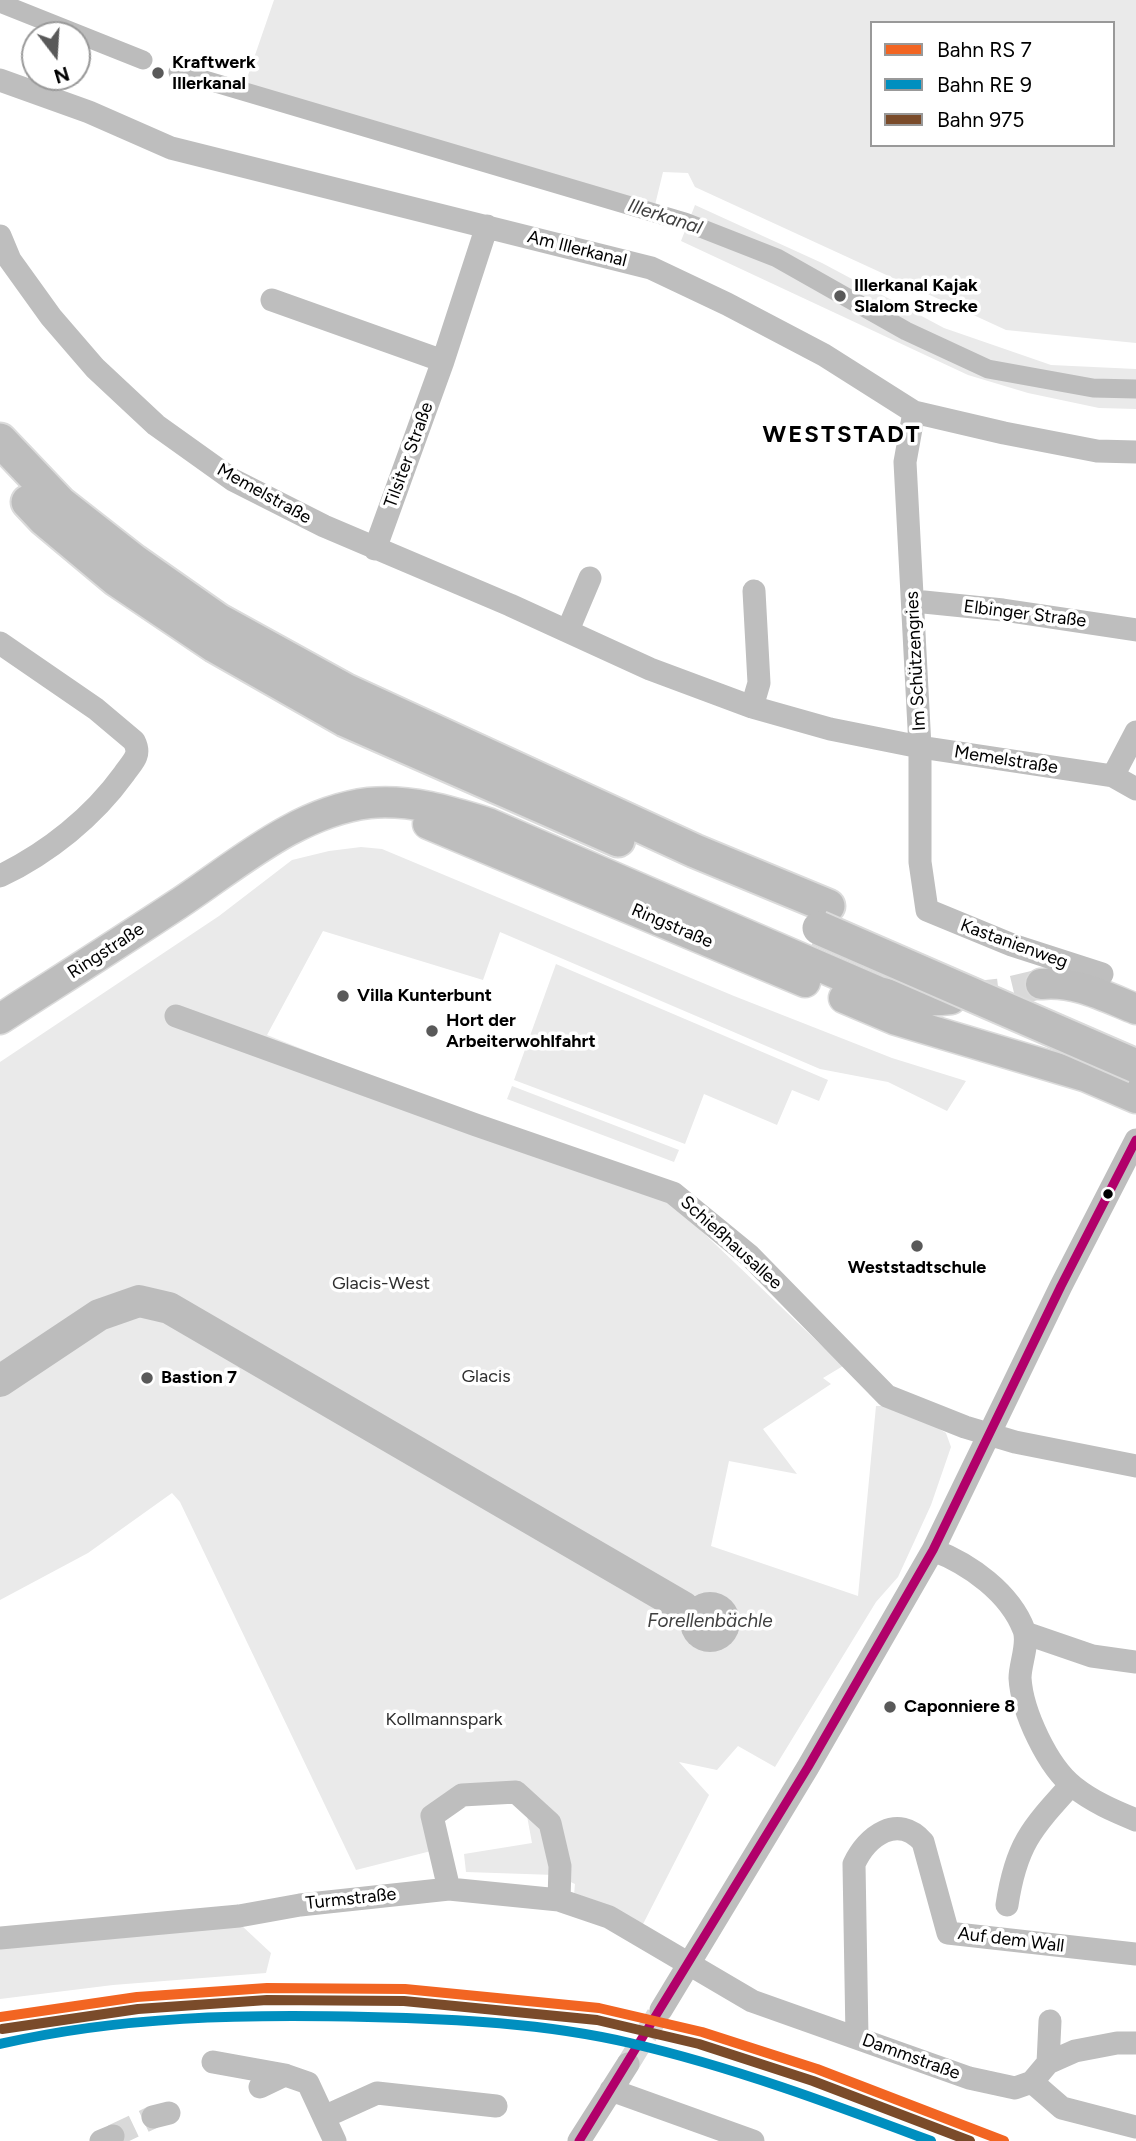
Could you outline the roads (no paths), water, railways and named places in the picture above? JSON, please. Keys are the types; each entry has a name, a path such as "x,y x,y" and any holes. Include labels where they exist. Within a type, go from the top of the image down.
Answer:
{"highway":[{"path":"0,440 60,503 134,561 218,620 345,690 695,851 824,917 1136,1066"},
{"path":"0,472 44,519 117,580 215,646 345,720 824,917 1136,1041"}],"main road":[{"name":"Ringstraße","path":"0,1019 267,843 303,823 369,803 403,803 443,810 488,823 879,992 917,1000 951,999"},
{"name":"Ringstraße","path":"211,882 290,841 342,824 380,816 434,825 896,1020 1087,1077 1136,1098"},
{"path":"1041,984 1058,983 1079,987 1136,1009"}],"street":[{"name":"Am Illerkanal","path":"0,80 89,112 171,148 651,268 727,303 824,355 914,412 1097,451 1136,452"},
{"name":"Tilsiter Straße","path":"375,549 443,361 487,226"},
{"name":"Memelstraße","path":"0,236 10,261 51,317 95,368 156,425 233,480 375,549 568,630 649,669 752,707 830,729 920,747 1114,776 1136,789"},
{"path":"272,300 443,361"},
{"name":"Im Schützengries","path":"914,412 905,463 920,747 920,862 927,911"},
{"path":"568,630 590,578"},
{"path":"752,707 760,683 754,591"},
{"name":"Elbinger Straße","path":"914,601 1028,613 1136,630"},
{"path":"0,643 96,709 134,741 136,747 136,757 113,788 79,823 45,850 0,876"},
{"path":"1114,776 1136,732"},
{"name":"Kastanienweg","path":"927,911 1012,945 1102,974"},
{"name":"Schießhausallee","path":"176,1016 673,1193 750,1256 887,1395 990,1435 1136,1466"},
{"path":"661,2010 814,1757 933,1550 1061,1286 1136,1140"},
{"path":"933,1550 989,1582 1009,1604 1025,1633 1020,1679 1029,1715 1042,1745 1071,1785 1096,1802 1136,1819"},
{"path":"1025,1633 1092,1656 1136,1662"},
{"path":"1007,1905 1011,1877 1028,1835 1071,1785"},
{"path":"449,1889 432,1816 462,1795 516,1792 551,1824 560,1866 559,1900"},
{"name":"Auf dem Wall","path":"857,2037 855,1864 869,1840 886,1831 901,1828 914,1832 923,1842 948,1933 1136,1954"},
{"name":"Turmstraße","path":"0,1938 239,1916 300,1905 449,1889 559,1900 609,1917 688,1963"},
{"name":"Dammstraße","path":"688,1963 752,2001 969,2078 1016,2088 1032,2082"},
{"path":"1048,2063 1050,2021"},
{"path":"1136,2043 1117,2043 1075,2051 1048,2063 1032,2082 1062,2108 1136,2127"},
{"path":"213,2062 285,2075 308,2083 335,2141"},
{"path":"579,2141 628,2064"},
{"path":"260,2087 285,2075"},
{"path":"611,2090 708,2133 753,2141"},
{"path":"324,2117 377,2093 496,2106"}],"water":[{"name":"Forellenbächle","path":"704,1592 716,1592 735,1605 740,1622 738,1634 727,1647 716,1652 704,1652 685,1639 680,1628 680,1616 693,1597"}],"waterway":[{"name":"Illerkanal","path":"0,3 143,60"},
{"name":"Illerkanal","path":"178,72 685,222 777,258 906,331 988,369 1093,388 1136,389"},
{"name":"Forellenbächle","path":"0,1381 99,1315 139,1301 169,1308 683,1607"}],"tunnel":[{"path":"969,997 1004,993 1041,984"},
{"path":"628,2064 661,2010"},
{"path":"113,2136 153,2117"}],"rail line":[{"name":"975","path":"2,2029 138,2009 267,2000 404,2001 597,2020 699,2044 813,2081 970,2141"}],"place":[{"name":"Kraftwerk Illerkanal","path":"158,73"},
{"name":"Illerkanal Kajak Slalom Strecke","path":"840,296"},
{"name":"Villa Kunterbunt","path":"343,996"},
{"name":"Hort der Arbeiterwohlfahrt","path":"432,1031"},
{"name":"Weststadtschule","path":"917,1246"},
{"name":"Bastion 7","path":"147,1378"},
{"name":"Caponniere 8","path":"890,1707"}],"district":[{"name":"WESTSTADT","path":"842,435"}],"park label":[{"name":"Glacis-West","path":"381,1284"},
{"name":"Glacis","path":"486,1377"},
{"name":"Kollmannspark","path":"444,1720"}]}
